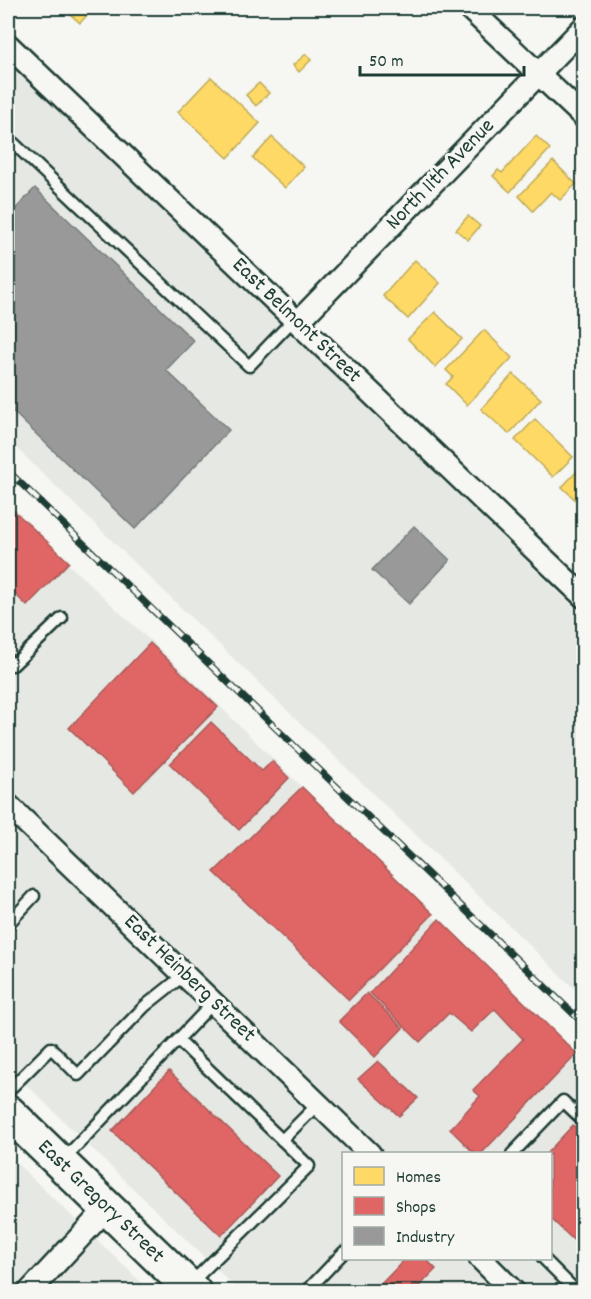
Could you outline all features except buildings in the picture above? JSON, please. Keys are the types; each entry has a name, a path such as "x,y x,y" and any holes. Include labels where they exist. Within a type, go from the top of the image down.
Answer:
{"highway":[{"name":"East Gregory Street","path":"9,1112 191,1289"}],"street":[{"path":"469,8 584,117"},
{"name":"North 11th Avenue","path":"296,321 584,27"},
{"name":"East Belmont Street","path":"8,45 584,597"},
{"name":"East Heinberg Street","path":"8,805 368,1152"},
{"path":"29,1292 107,1208"},
{"path":"482,1260 514,1292"}],"lane":[{"path":"8,138 249,366 296,321"},
{"path":"10,665 62,618"},
{"path":"8,924 34,896"},
{"path":"9,1112 51,1048 78,1074 145,1006 184,975"},
{"path":"60,1163 213,1003"},
{"path":"178,1040 309,1166 191,1289"},
{"path":"514,1152 563,1101 584,1121"},
{"path":"282,1140 318,1104"},
{"path":"306,1292 342,1254"},
{"path":"545,1260 577,1292"}],"shaded area":[{"path":"8,63 583,616 583,997 8,440"},
{"path":"8,508 199,686 583,1064 583,1291 239,1291 8,1067"},
{"path":"8,1155 79,1223 14,1292 8,1291"},
{"path":"95,1238 150,1291 44,1291"}],"railway":[{"path":"8,471 584,1024"}]}
